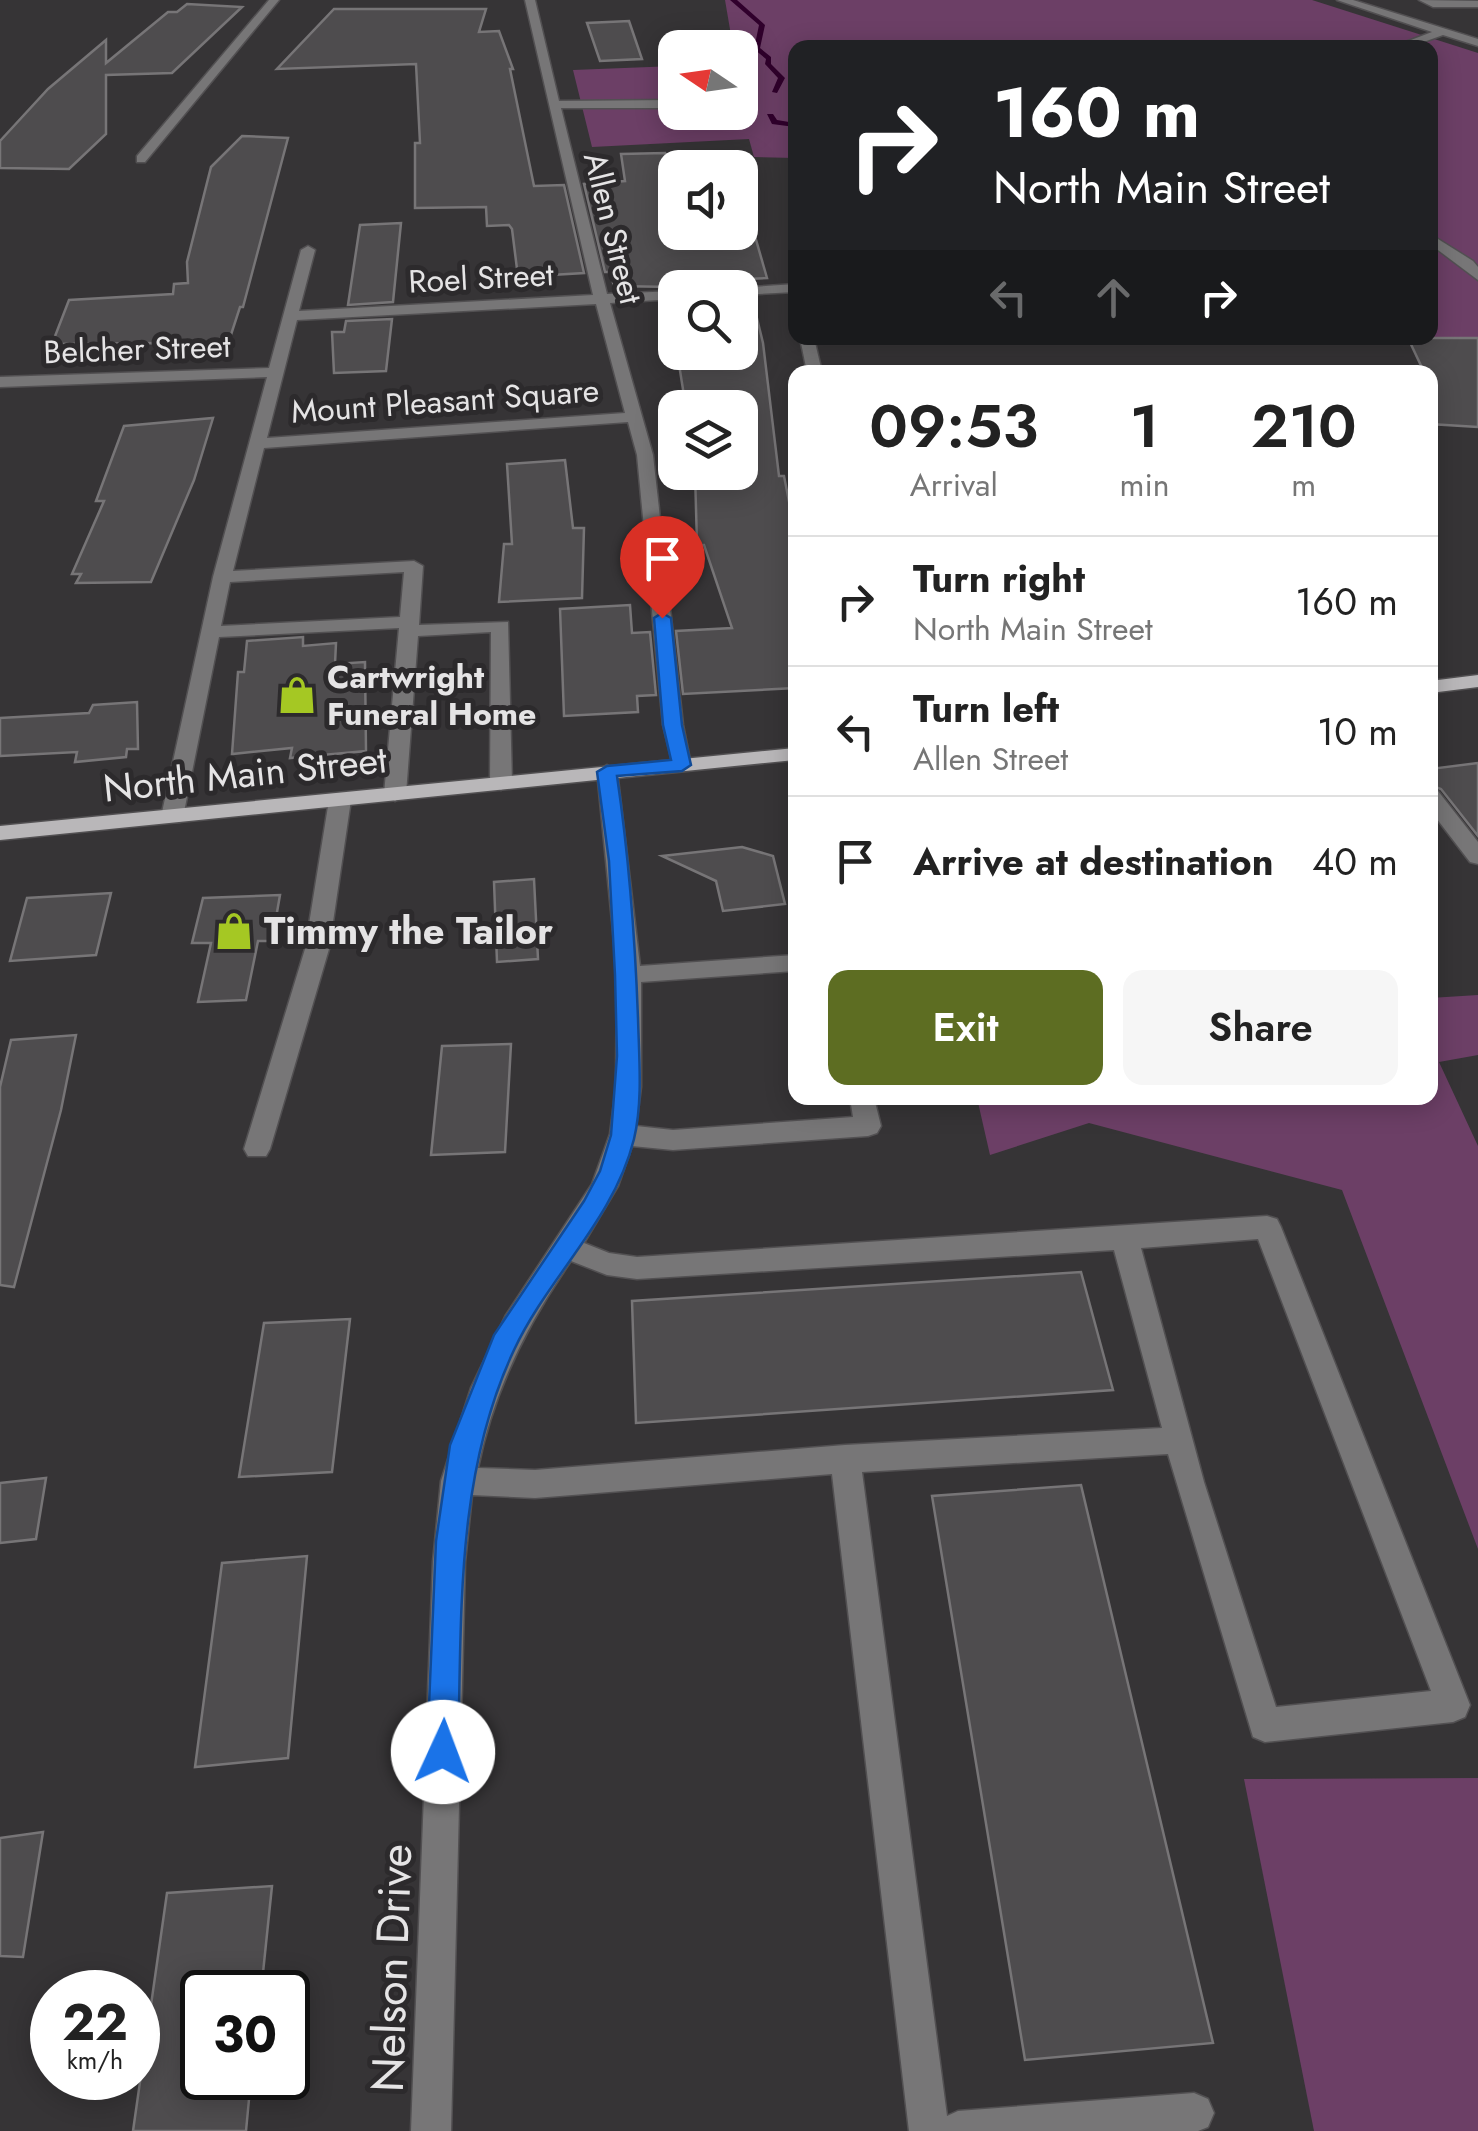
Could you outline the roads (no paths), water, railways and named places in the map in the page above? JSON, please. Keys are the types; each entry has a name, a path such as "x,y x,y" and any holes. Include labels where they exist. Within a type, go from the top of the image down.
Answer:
{"main road":[{"path":"1438,686 1478,681"},
{"name":"North Main Street","path":"0,832 788,755"}],"street":[{"path":"140,159 274,0"},
{"name":"Allen Street","path":"530,0 601,299 636,417 648,475 672,725 682,765"},
{"path":"1342,0 1478,43"},
{"path":"1424,0 1432,4 1478,4"},
{"path":"1419,40 1442,32"},
{"path":"556,106 658,104"},
{"path":"1438,243 1468,264 1478,276"},
{"name":"Mount Pleasant Square","path":"172,817 222,578 308,250"},
{"path":"758,290 788,288"},
{"name":"Roel Street","path":"291,316 658,296"},
{"name":"Belcher Street","path":"0,382 276,372"},
{"name":"Mount Pleasant Square","path":"258,444 636,417"},
{"path":"222,578 414,566 395,794"},
{"path":"210,632 501,626 500,783"},
{"name":"Nelson Drive","path":"431,2131 448,1562 456,1481 476,1410 504,1343 607,1181 623,1135 628,1056 626,975 619,861 607,772"},
{"path":"257,1149 317,949 340,800"},
{"path":"1438,806 1478,857"},
{"path":"626,975 788,963"},
{"path":"623,1135 673,1140 868,1126 864,1105"},
{"path":"565,1247 607,1264 637,1268 1267,1227 1453,1705 1265,1725 1189,1482 1125,1238"},
{"path":"456,1481 535,1484 845,1459 1180,1440"},
{"path":"845,1459 930,2131"},
{"path":"958,2131 1194,2113"}],"waterway":[{"path":"733,0 762,25 757,49 769,58 768,64 782,78 775,92"},
{"path":"770,116 775,122 788,124"}],"place":[{"name":"Cartwright Funeral Home","path":"297,695"},
{"name":"Timmy the Tailor","path":"234,931"}]}
